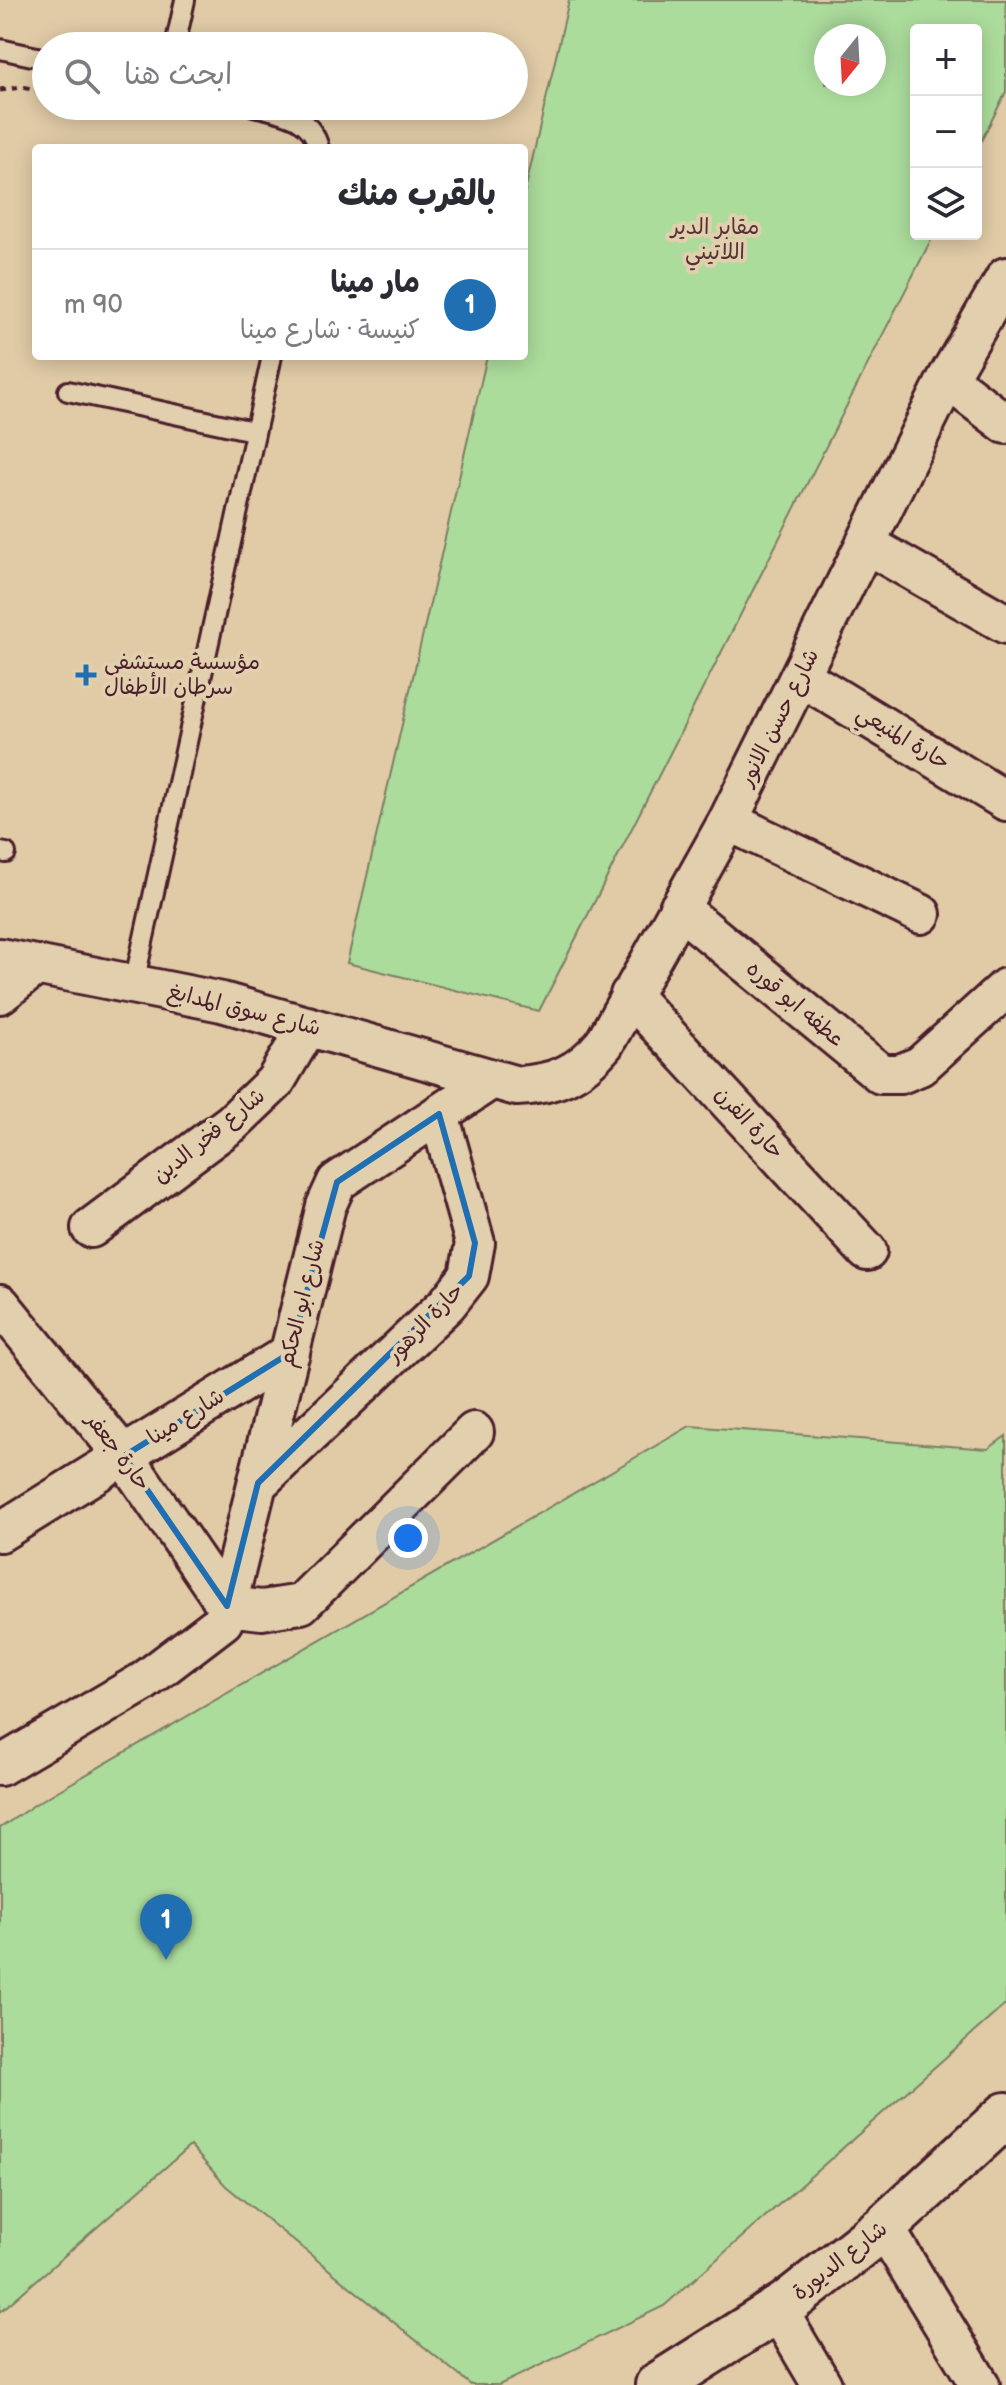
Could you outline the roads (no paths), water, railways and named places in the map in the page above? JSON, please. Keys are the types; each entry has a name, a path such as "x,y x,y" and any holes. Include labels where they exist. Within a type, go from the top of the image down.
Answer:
{"street":[{"name":"شارع حسن الانور","path":"492,1079 517,1086 542,1085 566,1077 587,1064 604,1044 728,821 947,379 1006,277"},
{"path":"947,379 1006,424"},
{"path":"866,544 1006,624"},
{"name":"حارة المنيعي","path":"800,676 1006,801"},
{"path":"728,821 921,914"},
{"name":"عطفه ابو قوره","path":"679,908 881,1074 900,1074 920,1066 1006,988"},
{"path":"0,958 37,965"},
{"path":"0,994 37,965"},
{"name":"شارع سوق المدابغ","path":"37,965 222,1002 492,1079"},
{"name":"حارة الفرن","path":"630,995 867,1251"},
{"name":"شارع فخر الدين","path":"91,1228 232,1123 275,1082 308,1026"},
{"name":"شارع ابو الحكم","path":"227,1606 326,1206 337,1182 492,1079"},
{"name":"حارة الزهور","path":"258,1483 437,1315 469,1276 475,1243 439,1114"},
{"name":"حارة جعفر","path":"0,1304 124,1456 227,1606"},
{"name":"شارع مينا","path":"0,1532 290,1353"},
{"path":"0,1766 143,1682 212,1632 223,1621 227,1606 262,1610 301,1604 474,1432"},
{"name":"شارع الديورة","path":"669,2382 777,2309 884,2227 1006,2115"},
{"path":"884,2227 980,2385"},
{"path":"777,2309 822,2385"}],"lane":[{"path":"178,32 185,0"},
{"path":"0,49 32,56"},
{"path":"302,120 313,130 318,144"},
{"path":"134,983 271,360"},
{"path":"68,391 253,431"}],"place":[{"name":"مؤسسة مستشفى سرطان الأطفال","path":"86,675"},
{"name":"مار مينا","path":"166,1960"}],"park label":[{"name":"مقابر الدير اللاتيني","path":"715,240"}]}
